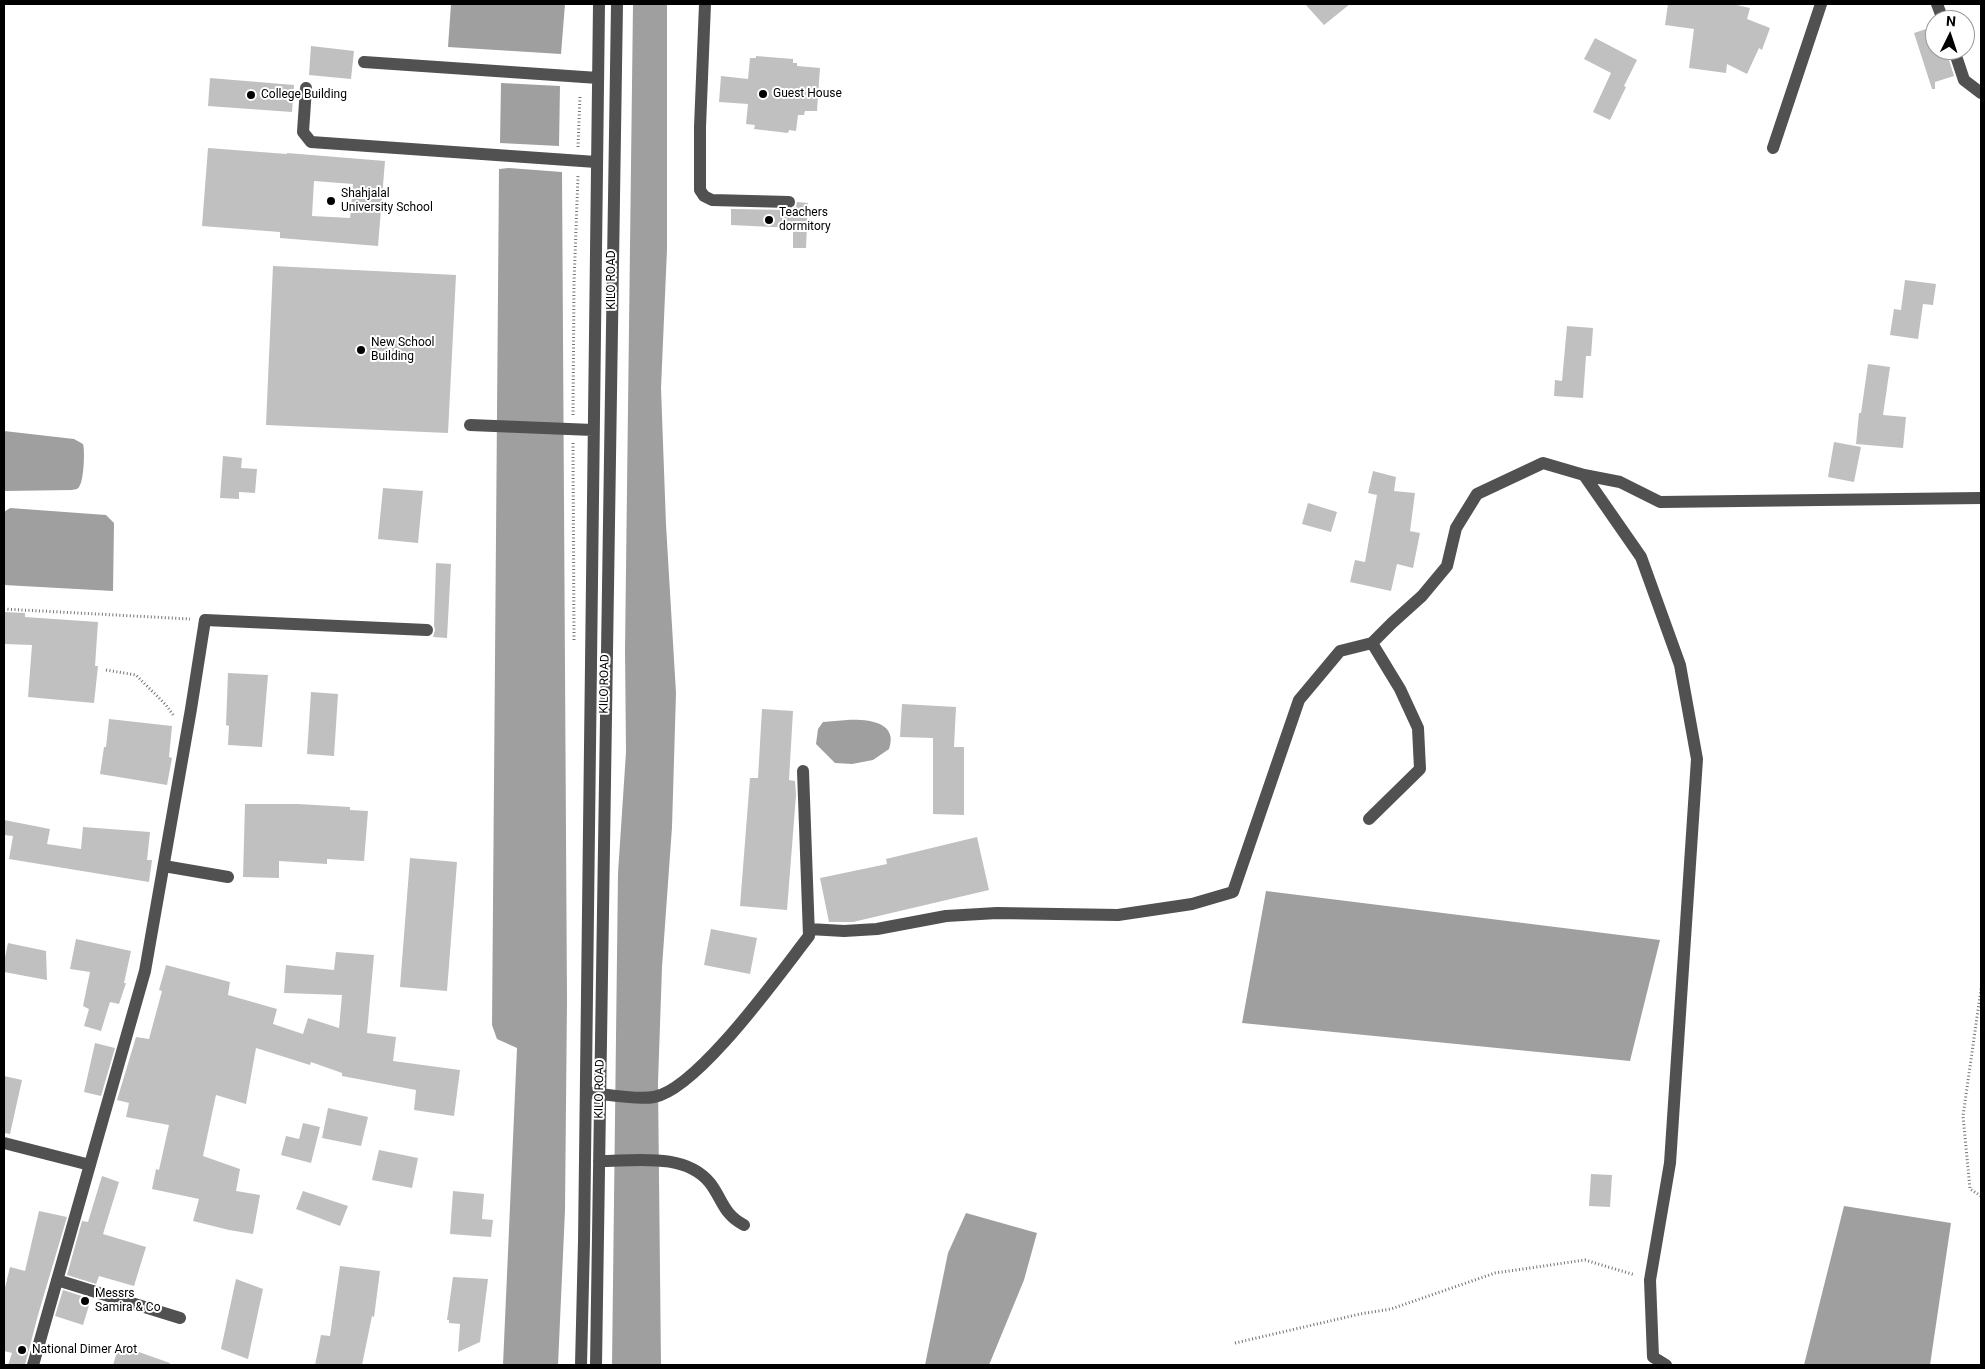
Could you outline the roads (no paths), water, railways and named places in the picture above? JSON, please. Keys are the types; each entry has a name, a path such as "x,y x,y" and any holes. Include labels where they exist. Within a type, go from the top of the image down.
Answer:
{"street":[{"name":"KILO ROAD","path":"581,1365 599,4"},
{"name":"KILO ROAD","path":"596,1365 617,4"},
{"path":"705,4 700,127 700,190 704,196 712,200 790,202"},
{"path":"1773,148 1821,4"},
{"path":"1957,60 1964,80 1981,93"},
{"path":"364,62 598,78"},
{"path":"306,88 303,132 311,142 596,162"},
{"path":"470,425 593,430"},
{"path":"809,928 844,931 877,929 946,916 997,913 1118,915 1192,904 1233,892 1299,700 1340,650 1372,643 1422,596 1447,566 1456,528 1478,494 1543,463 1584,475 1620,482 1660,502 1981,498"},
{"path":"1584,475 1641,557 1680,665 1697,759 1670,1163 1650,1280 1653,1357 1666,1365"},
{"path":"33,1365 145,971 187,735 204,620 427,630"},
{"path":"1369,820 1420,769 1418,728 1400,689 1372,643"},
{"path":"586,1093 653,1097 663,1094 690,1076 725,1042 810,936 803,771"},
{"path":"164,866 228,877"},
{"path":"4,1142 90,1166"},
{"path":"599,1161 659,1161 675,1163 694,1169 710,1184 723,1207 735,1220 744,1225"},
{"path":"57,1280 180,1318"}],"place":[{"name":"Guest House","path":"763,94"},
{"name":"College Building","path":"251,95"},
{"name":"Shahjalal University School","path":"331,201"},
{"name":"Teachers dormitory","path":"769,220"},
{"name":"New School Building","path":"361,350"},
{"name":"Messrs Samira & Co","path":"85,1301"},
{"name":"National Dimer Arot","path":"22,1350"}]}
